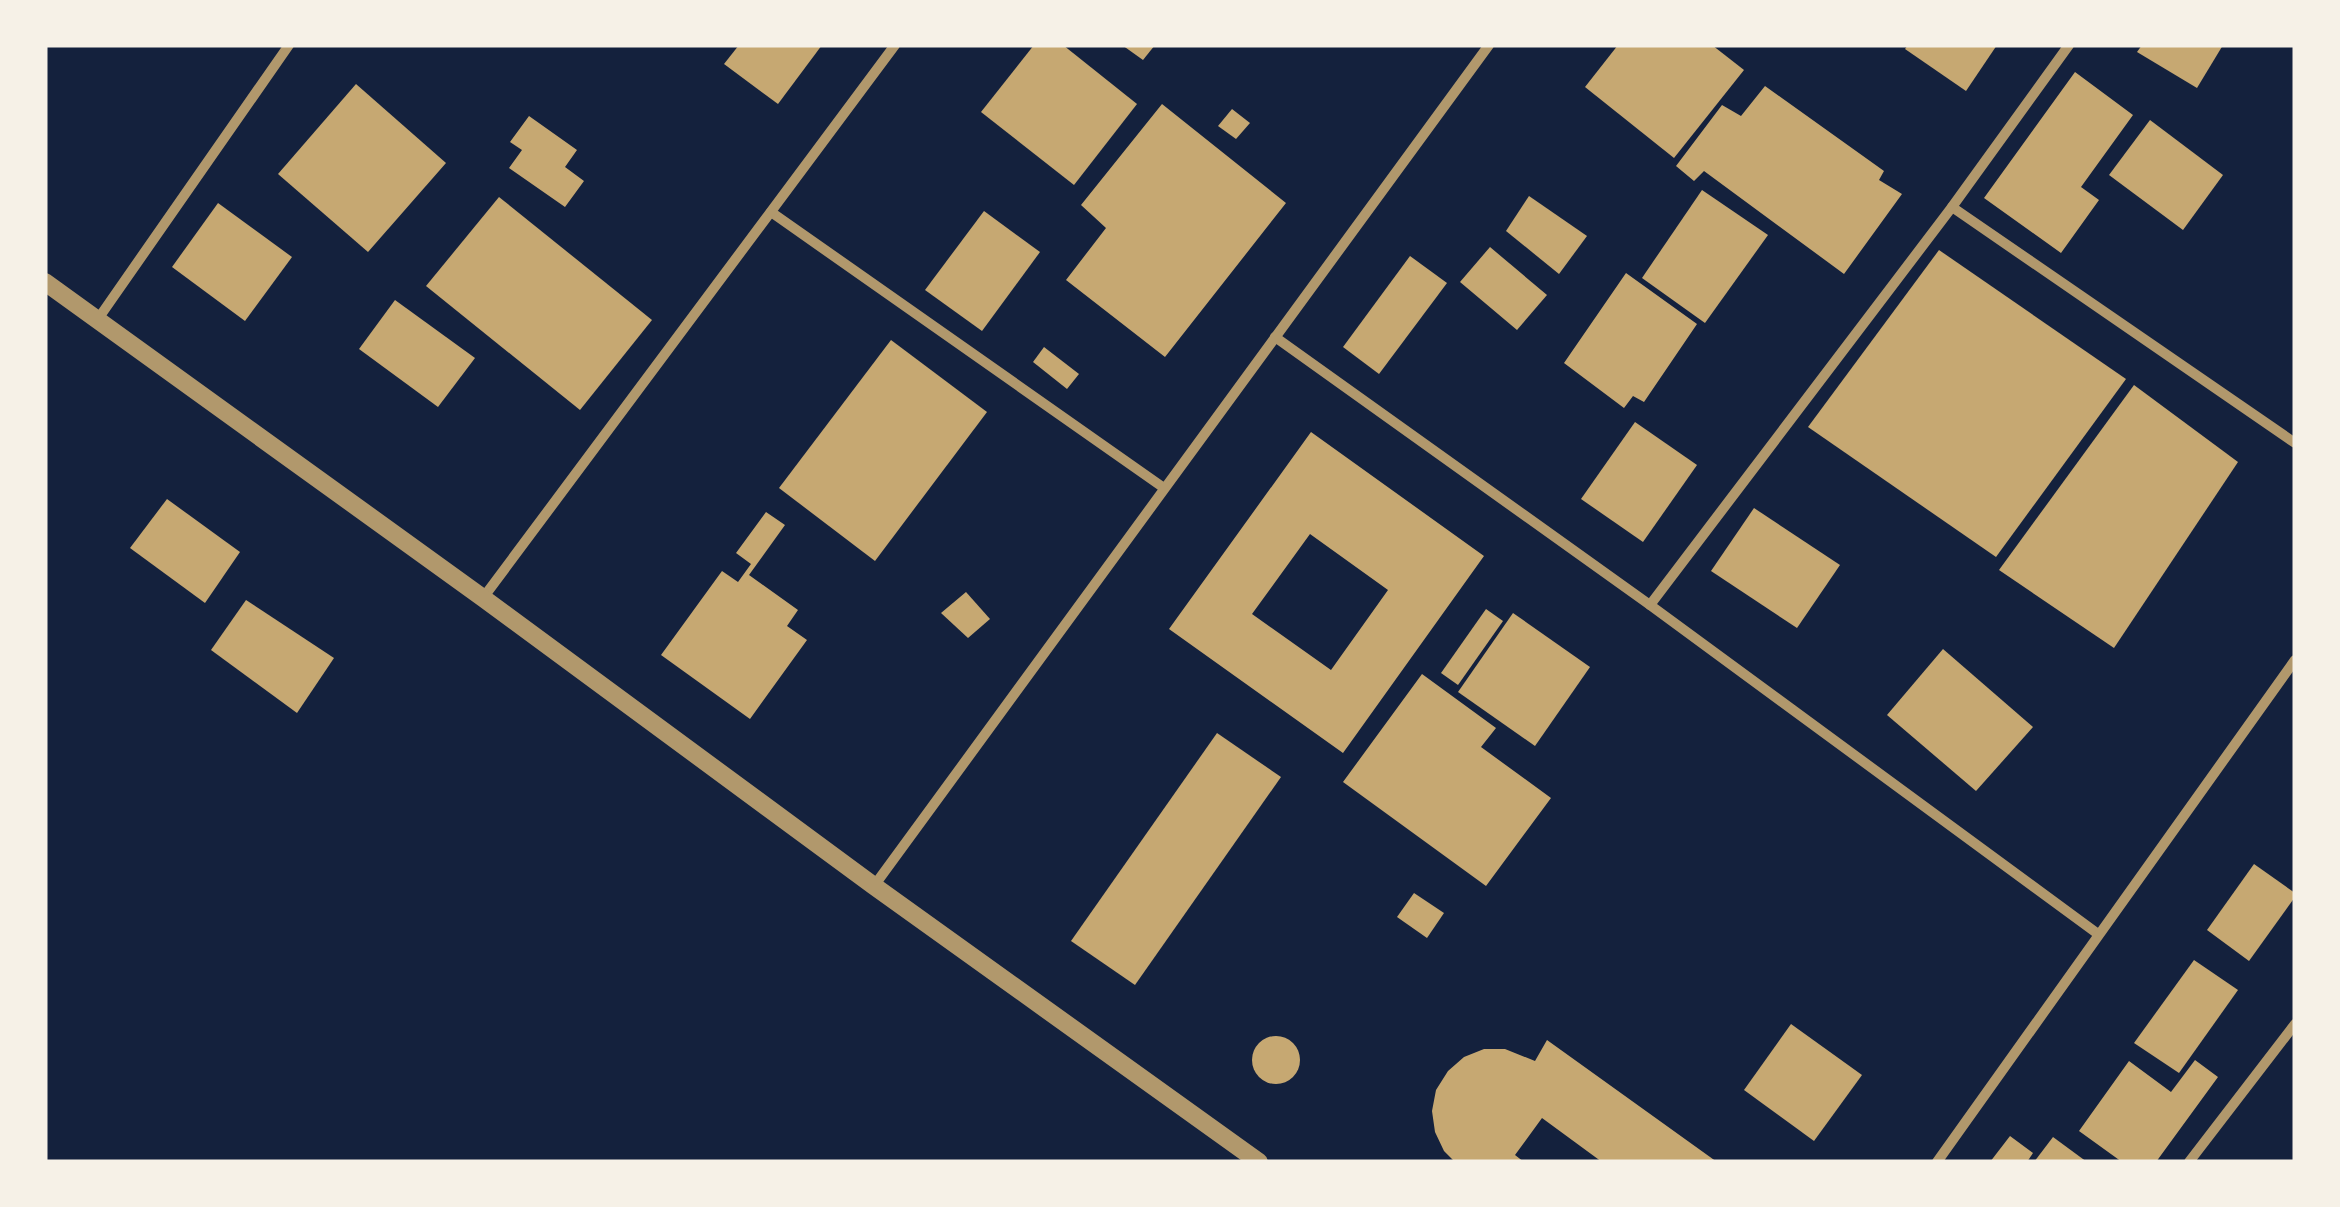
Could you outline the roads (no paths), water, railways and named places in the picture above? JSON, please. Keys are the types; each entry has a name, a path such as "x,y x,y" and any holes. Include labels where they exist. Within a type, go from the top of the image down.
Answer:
{"street":[{"path":"98,319 289,45"},
{"path":"483,598 896,45"},
{"path":"874,886 1489,45"},
{"path":"1650,605 2070,45"},
{"path":"1952,207 2295,443"},
{"path":"772,212 1164,488"},
{"path":"45,282 1260,1162"},
{"path":"1274,337 1650,605 2098,934"},
{"path":"1936,1162 2295,660"},
{"path":"2189,1162 2295,1024"}]}
